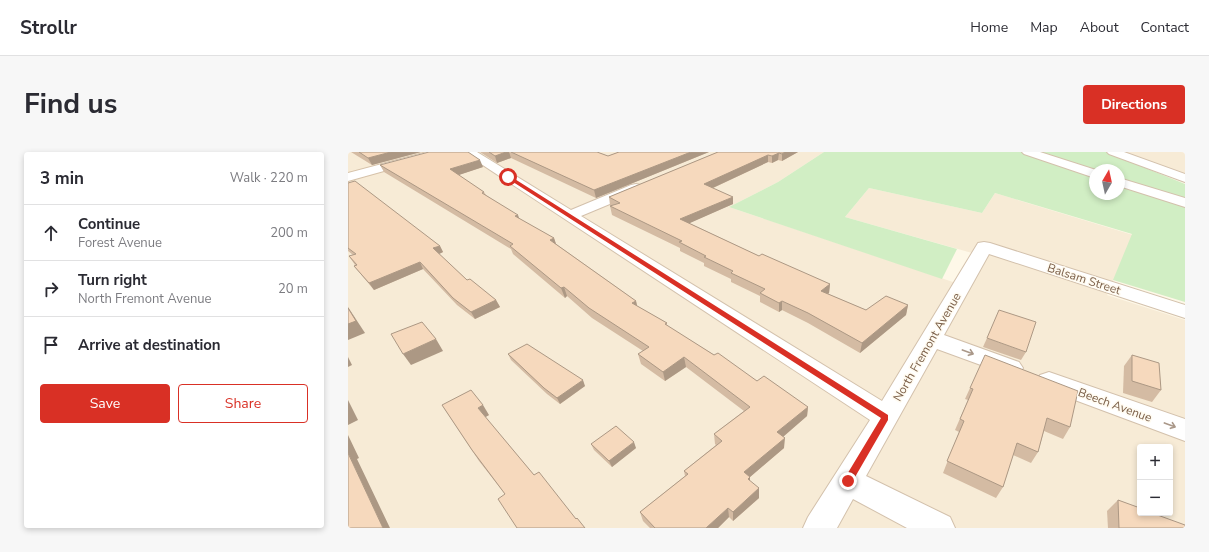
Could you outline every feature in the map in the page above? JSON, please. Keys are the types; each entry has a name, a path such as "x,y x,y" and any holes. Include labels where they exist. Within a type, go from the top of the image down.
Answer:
{"street":[{"path":"348,177 441,152"},
{"path":"469,152 886,417"},
{"path":"1028,152 1089,172"},
{"path":"1114,152 1185,178"},
{"path":"1166,172 1185,163"},
{"path":"569,216 649,183"},
{"path":"1125,184 1185,203"},
{"name":"North Fremont Avenue","path":"819,528 932,339 984,247"},
{"name":"Balsam Street","path":"984,247 1185,312"},
{"name":"Beech Avenue","path":"932,339 1185,430"},
{"path":"848,481 939,528"}],"shaded area":[{"path":"348,152 824,152 778,182 729,207 962,285 979,255 845,217 869,188 982,213 995,193 1133,235 1107,295 1185,320 1185,528 348,528"},
{"path":"1113,152 1185,152 1185,178"}],"green space":[{"path":"824,152 1106,152 1185,184 1185,302 1113,280 1132,234 995,193 982,213 869,188 845,217 957,249 942,279 729,207 778,182"}],"building":[{"path":"359,152 391,152 368,158"},
{"path":"429,152 468,152 480,160 450,169 484,192 482,193 518,215 515,216 554,238 550,240 636,301 632,303 667,323 665,324 714,355 718,353 757,381 764,376 808,407 777,432 785,438 744,472 750,477 748,479 759,488 733,512 728,508 706,528 655,528 640,512 688,474 684,471 722,441 714,434 750,407 684,357 663,372 638,354 649,347 589,308 564,287 561,288 510,246 513,244 380,165"},
{"path":"489,152 506,152 495,156"},
{"path":"511,152 597,152 608,156 619,152 691,152 594,190"},
{"path":"718,152 785,152 772,156 768,155 704,184 733,197 680,219 759,256 762,254 830,284 821,291 866,310 886,296 908,305 862,343 808,313 782,301 779,303 760,293 765,289 731,273 733,271 704,257 706,256 679,242 682,241 610,206 620,203 609,197"},
{"path":"355,181 440,246 433,248 467,280 470,279 496,300 471,312 453,298 420,262 369,283 354,266 357,265 349,256 356,254 348,248 348,183"},
{"path":"348,308 356,321 348,324"},
{"path":"999,310 1036,322 1026,352 987,338"},
{"path":"422,322 436,339 403,354 391,334"},
{"path":"527,344 583,380 557,398 544,388 508,354"},
{"path":"985,355 1078,391 1070,427 1047,418 1038,452 1017,443 1003,487 947,461 964,421 960,419 973,389 970,388"},
{"path":"1132,355 1159,363 1161,390 1132,381"},
{"path":"471,390 483,405 478,408 534,475 539,472 576,519 577,518 585,528 517,528 498,499 505,494 472,450 442,405"},
{"path":"616,426 634,442 609,461 591,444"},
{"path":"348,453 383,528 348,528"},
{"path":"1118,500 1137,507 1137,516 1160,516 1185,525 1185,528 1119,528"}],"route":[{"path":"508,177 886,417 848,481"}]}
